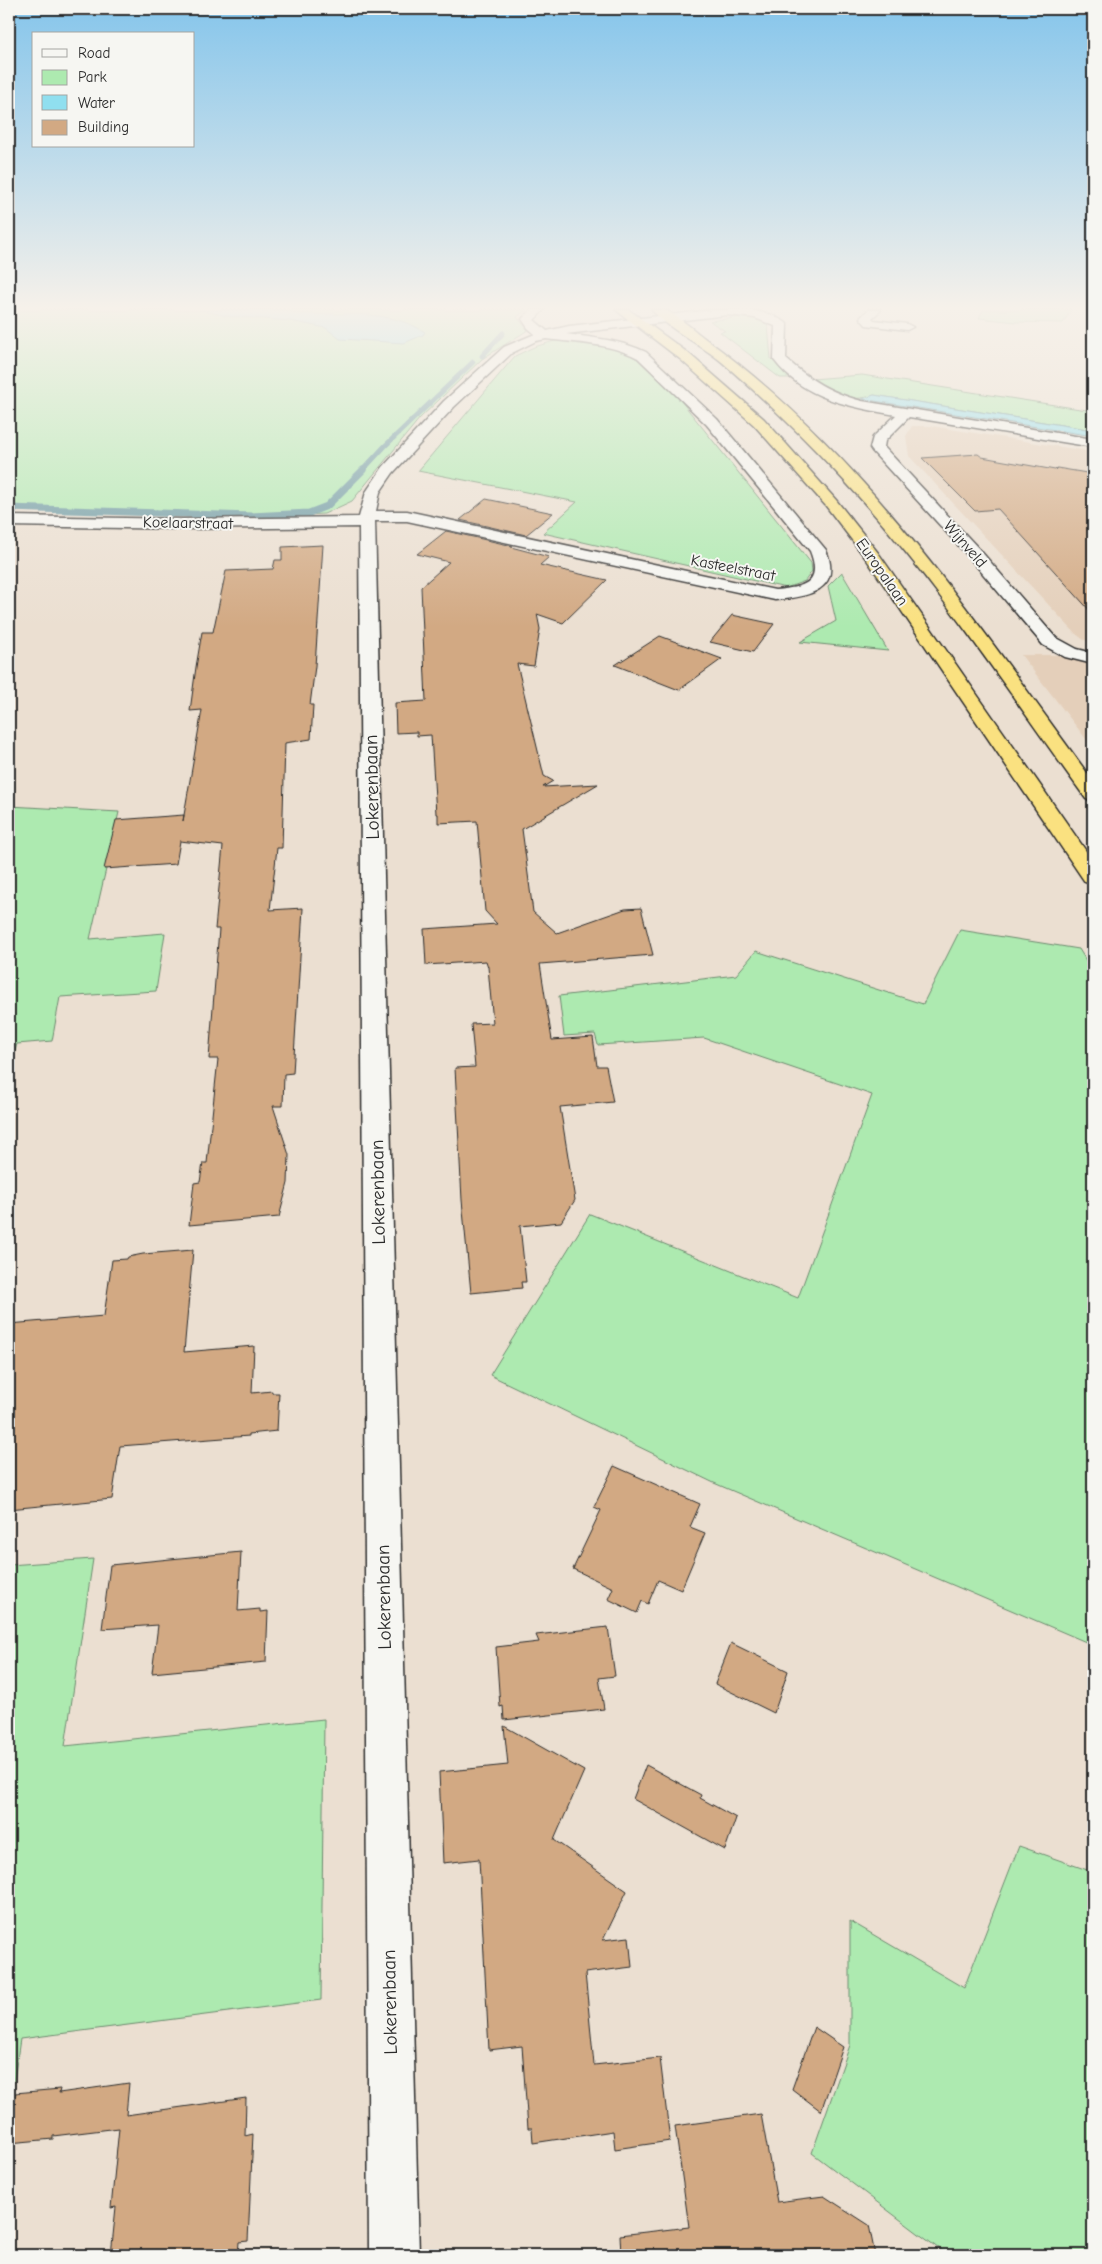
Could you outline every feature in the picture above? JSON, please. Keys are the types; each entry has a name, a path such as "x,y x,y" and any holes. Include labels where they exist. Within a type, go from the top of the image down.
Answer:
{"highway":[{"name":"Europalaan","path":"752,416 831,503 873,557 1093,877"},
{"name":"Europalaan","path":"791,416 870,501 915,554 1093,795"}],"street":[{"name":"Lokerenbaan","path":"394,2255 367,519 373,492 388,470 438,416"},
{"name":"Kasteelstraat","path":"367,519 407,516 775,596 802,591 818,583 824,575 825,563 818,550 705,416"},
{"name":"Wijnveld","path":"902,416 878,440 877,448 974,553 1048,641 1071,653 1093,659"},
{"path":"922,416 1093,443"},
{"name":"Koelaarstraat","path":"9,522 70,521 183,524 367,519"}],"shaded area":[{"path":"912,426 931,426 1093,452 1093,641 1084,640 1076,634 909,456 906,436"},
{"path":"1021,655 1061,655 1093,665 1093,748"}],"green space":[{"path":"9,416 422,416 352,501 324,514 256,518 9,510"},
{"path":"465,416 693,416 811,563 812,571 805,581 786,588 543,533 577,502 418,471"},
{"path":"1003,416 1093,416 1093,430"},
{"path":"842,572 888,651 800,642 836,621 828,586"},
{"path":"9,806 119,812 90,939 165,933 156,991 60,997 52,1041 17,1044 9,1070"},
{"path":"960,930 1079,949 1093,972 1093,1645 714,1483 490,1375 590,1214 798,1298 872,1095 704,1038 598,1045 595,1034 564,1036 559,996 736,975 756,951 923,1004"},
{"path":"93,1559 65,1746 324,1719 321,2000 20,2039 9,2115 9,1565"},
{"path":"1019,1846 1093,1872 1093,2255 947,2255 812,2153 850,2045 850,1921 964,1988"}],"water":[{"path":"966,416 1003,416 1093,430 1093,436"}],"building":[{"path":"978,454 982,457 1055,470 1057,468 1093,474 1093,614 998,509 975,511 922,458"},
{"path":"486,499 553,513 526,535 460,520"},
{"path":"446,531 513,546 511,547 549,557 540,565 607,580 563,623 537,614 540,629 534,666 517,664 544,776 553,781 543,787 598,784 522,829 533,912 557,933 625,909 641,908 653,955 540,964 552,1040 593,1037 597,1066 606,1066 613,1102 560,1107 575,1200 561,1222 520,1226 526,1282 521,1282 522,1288 471,1293 462,1200 455,1068 475,1067 471,1024 493,1023 488,967 486,961 426,965 424,929 497,924 485,911 477,821 438,823 431,735 417,736 417,732 396,733 395,703 426,701 421,587 449,562 417,554"},
{"path":"323,545 315,666 310,705 313,705 311,739 285,743 282,848 277,848 270,910 303,908 293,1073 284,1074 283,1106 273,1106 289,1155 288,1183 279,1217 189,1225 194,1183 200,1182 203,1163 207,1163 218,1059 209,1059 219,929 215,929 223,846 180,841 176,864 104,869 116,820 184,815 183,821 202,710 190,711 202,632 213,632 226,571 273,569 275,560 282,560 282,547"},
{"path":"732,615 774,624 753,652 710,642"},
{"path":"660,636 722,659 679,690 615,665"},
{"path":"193,1250 184,1352 254,1346 252,1393 272,1391 272,1393 279,1393 277,1431 249,1434 249,1436 120,1446 112,1499 9,1509 9,1324 104,1316 112,1260 127,1259 128,1257 143,1254"},
{"path":"614,1466 700,1504 690,1527 705,1533 681,1590 658,1580 648,1604 642,1601 637,1613 608,1599 613,1588 573,1569 601,1510 594,1507"},
{"path":"241,1552 238,1611 260,1609 260,1612 268,1611 266,1662 152,1673 158,1625 102,1629 110,1565"},
{"path":"608,1627 615,1676 599,1678 604,1709 504,1720 503,1706 500,1707 496,1647 539,1642 536,1635"},
{"path":"731,1643 788,1671 774,1713 715,1684"},
{"path":"504,1726 584,1771 554,1840 627,1891 603,1940 629,1937 632,1967 585,1973 594,2065 660,2058 670,2141 615,2149 613,2131 533,2143 532,2128 528,2128 522,2046 489,2050 479,1859 443,1863 439,1772 508,1765"},
{"path":"646,1765 701,1795 700,1798 736,1818 725,1850 633,1799"},
{"path":"814,2027 843,2047 821,2111 792,2089"},
{"path":"129,2083 126,2115 246,2098 245,2136 253,2134 248,2241 239,2242 238,2255 111,2255 116,2207 111,2208 119,2128 53,2136 53,2139 9,2143 15,2093 60,2089 59,2093"},
{"path":"761,2114 777,2202 824,2196 869,2225 875,2255 621,2255 620,2235 689,2227 675,2126"}],"waterway":[{"path":"361,472 417,416"},
{"path":"9,508 251,516 309,513 327,506 361,472"}]}
